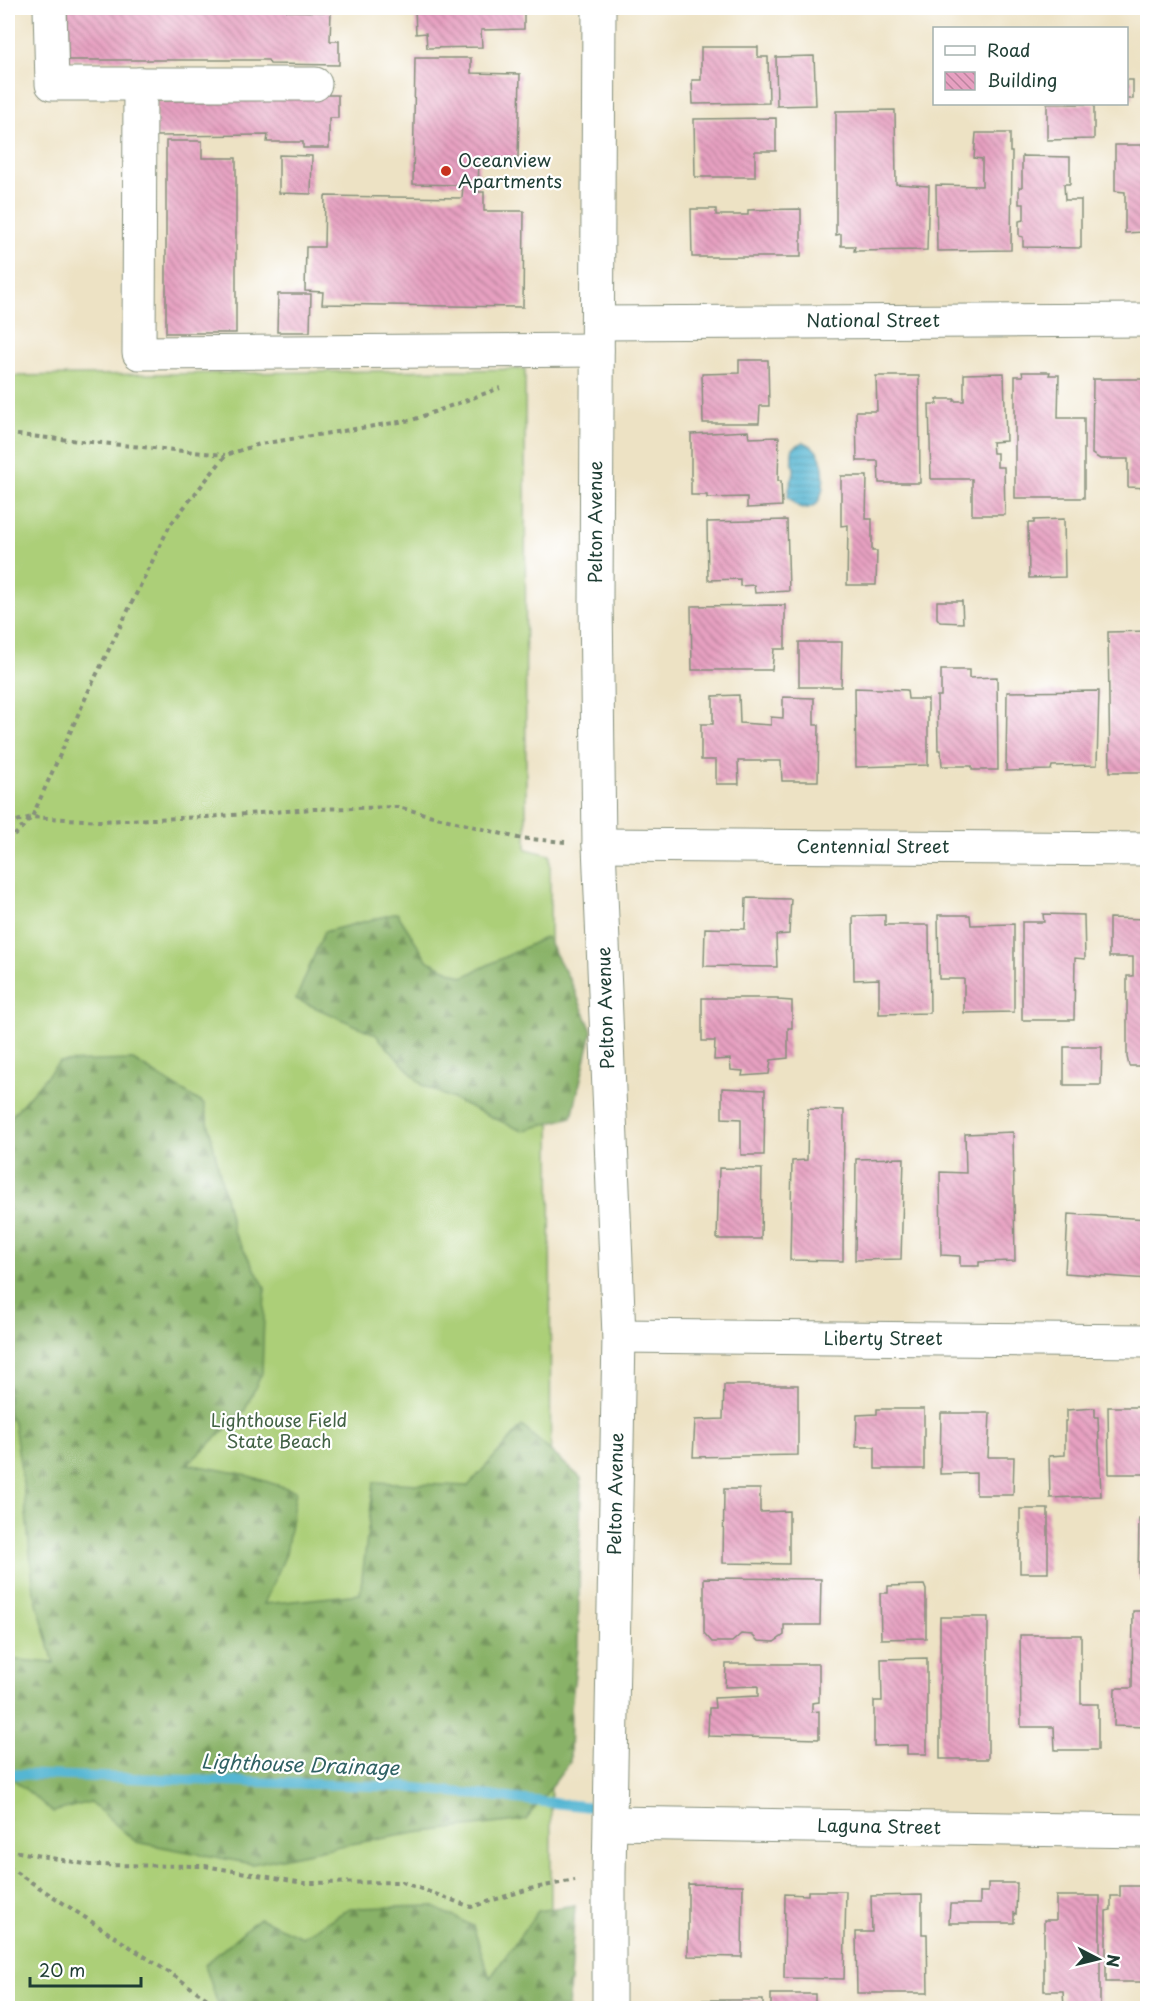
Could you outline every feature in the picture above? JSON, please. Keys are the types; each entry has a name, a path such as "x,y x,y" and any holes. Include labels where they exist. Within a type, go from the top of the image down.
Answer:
{"street":[{"path":"50,8 52,84 315,84"},
{"name":"Pelton Avenue","path":"599,8 596,600 599,845 619,1336 609,1874 609,2008"},
{"name":"National Street","path":"140,84 139,353 597,336 1148,320"},
{"name":"Centennial Street","path":"599,845 1148,849"},
{"name":"Liberty Street","path":"619,1336 1148,1341"},
{"name":"Laguna Street","path":"611,1823 1148,1831"}],"path":[{"path":"8,434 226,455 260,444 412,420 505,386"},
{"path":"8,842 32,817 90,688 170,525 226,455"},
{"path":"8,823 32,817 99,821 206,817 313,809 398,807 518,838 599,845"},
{"path":"8,1850 90,1865 205,1866 304,1883 402,1882 471,1907 529,1889 609,1874"},
{"path":"8,1867 220,2008"}],"green space":[{"name":"Lighthouse Field State Beach","path":"525,369 526,849 550,855 551,2008 8,2008 8,376"},
{"path":"397,913 428,961 463,977 546,937 571,982 592,1031 572,1117 522,1131 422,1085 375,1034 296,999 324,932"},
{"path":"133,1060 204,1104 233,1231 265,1287 262,1373 244,1412 188,1464 243,1474 296,1491 286,1554 264,1604 360,1594 374,1482 468,1486 522,1426 581,1478 578,1648 571,1708 570,1762 526,1820 415,1833 252,1864 136,1842 90,1802 53,1812 8,1775 8,1659 54,1663 34,1592 23,1484 14,1424 8,1415 8,1120 59,1062"},
{"path":"575,1905 568,2008 219,2008 205,1965 259,1918 302,1937 350,1908 432,1906 473,1926 490,1978 538,1911"}],"water":[{"path":"803,442 817,452 824,478 817,504 808,508 800,508 788,497 794,473 793,448"}],"building":[{"path":"67,8 287,8 287,11 331,12 330,41 339,41 339,65 270,64 268,60 68,60"},
{"path":"415,8 524,8 524,29 481,30 482,47 427,48 426,33 416,34"},
{"path":"871,8 928,8 928,11 871,11"},
{"path":"701,47 758,47 758,57 768,57 769,103 693,104 692,80 701,80"},
{"path":"814,56 816,105 777,106 776,57"},
{"name":"Oceanview Apartments","path":"415,58 471,58 471,73 520,74 518,158 479,158 478,192 484,192 484,211 524,211 523,307 322,304 323,292 305,291 306,247 324,247 325,196 462,198 463,185 413,184"},
{"path":"1128,80 1133,80 1133,99 1128,99"},
{"path":"267,95 338,95 338,118 329,118 329,148 303,148 303,142 267,142 268,135 156,136 156,101 267,100"},
{"path":"1047,105 1094,105 1094,139 1047,140"},
{"path":"895,110 896,184 929,186 927,250 854,251 855,246 841,246 841,234 836,235 836,111"},
{"path":"776,118 776,151 755,151 755,177 695,177 694,119"},
{"path":"976,133 1010,133 1010,152 1012,152 1011,250 937,251 936,185 982,186 982,159 974,158"},
{"path":"166,141 202,141 202,158 236,158 236,333 166,333"},
{"path":"1115,145 1148,145 1148,249 1145,249 1144,232 1125,233 1125,192 1115,191"},
{"path":"279,155 312,156 311,194 279,193"},
{"path":"1022,156 1070,157 1070,184 1064,184 1065,200 1081,200 1081,248 1023,247 1023,237 1019,236 1019,221 1024,220 1024,204 1019,204 1019,187 1022,187"},
{"path":"691,209 716,209 716,215 748,215 748,210 801,209 801,257 692,257"},
{"path":"278,294 311,294 310,332 277,332"},
{"path":"739,360 768,360 769,406 760,406 759,423 703,423 702,374 739,373"},
{"path":"1022,372 1050,372 1049,375 1059,375 1058,418 1084,418 1084,498 1015,498 1015,376 1023,376"},
{"path":"1004,373 1006,441 992,442 993,453 997,453 997,467 1004,467 1005,515 972,515 972,479 931,479 929,404 937,404 937,399 964,401 964,374"},
{"path":"876,376 919,376 920,483 879,483 878,461 857,461 856,411 877,411"},
{"path":"1093,379 1144,379 1144,443 1148,443 1148,488 1128,487 1128,459 1100,459 1092,454"},
{"path":"748,431 749,438 779,437 778,481 781,481 782,506 747,508 747,497 707,498 707,495 691,495 691,434"},
{"path":"841,476 867,476 866,519 872,519 872,551 877,551 876,585 847,585 848,525 841,526"},
{"path":"1064,519 1065,577 1029,578 1028,523 1034,523 1034,520"},
{"path":"787,520 789,591 755,593 754,585 740,586 740,579 708,580 707,522"},
{"path":"937,601 962,601 963,623 940,622 937,618"},
{"path":"785,605 785,649 774,649 772,670 692,670 691,606"},
{"path":"1148,631 1148,772 1110,772 1108,632"},
{"path":"799,642 842,642 841,687 799,687"},
{"path":"941,670 969,670 969,678 997,677 998,770 972,770 972,766 942,766 941,750 938,750 937,696 941,696"},
{"path":"855,688 907,690 908,699 928,699 928,765 856,767"},
{"path":"1099,691 1097,765 1052,766 1051,770 1006,771 1007,692"},
{"path":"739,695 740,723 771,725 771,717 783,718 783,697 814,698 814,725 819,725 818,781 782,781 781,761 738,761 739,784 716,784 716,760 701,760 701,724 713,724 713,696"},
{"path":"746,898 791,899 789,934 776,935 777,967 704,966 705,928 745,929"},
{"path":"1043,914 1084,915 1085,959 1075,958 1074,1020 1022,1020 1022,922 1044,922"},
{"path":"885,915 885,925 929,925 930,1013 879,1014 879,979 854,980 853,916"},
{"path":"938,915 970,915 971,925 1014,924 1014,1012 964,1013 964,979 939,979"},
{"path":"1109,918 1148,919 1148,1066 1129,1066 1127,976 1133,976 1133,957 1109,957"},
{"path":"702,998 778,998 778,1000 792,1001 792,1028 788,1028 788,1058 771,1060 769,1074 742,1076 743,1071 731,1070 730,1059 714,1060 715,1041 702,1041"},
{"path":"1064,1047 1102,1047 1101,1085 1064,1085"},
{"path":"722,1088 765,1090 764,1155 741,1155 741,1119 722,1118"},
{"path":"808,1109 844,1110 843,1261 790,1260 792,1161 807,1160"},
{"path":"1013,1132 1015,1261 979,1262 979,1266 960,1266 960,1256 941,1255 940,1172 966,1173 965,1134"},
{"path":"904,1158 901,1259 855,1260 856,1159"},
{"path":"719,1168 762,1169 761,1239 717,1239"},
{"path":"1068,1214 1148,1219 1148,1279 1065,1273"},
{"path":"724,1385 798,1385 798,1455 693,1457 695,1420 723,1419"},
{"path":"1108,1407 1148,1407 1148,1474 1109,1474"},
{"path":"1095,1408 1095,1417 1098,1417 1101,1496 1050,1498 1049,1456 1065,1455 1067,1410"},
{"path":"877,1409 924,1409 924,1469 875,1469 875,1447 856,1447 857,1415 877,1414"},
{"path":"941,1413 990,1413 988,1457 1014,1457 1013,1495 976,1495 976,1473 940,1474"},
{"path":"724,1489 760,1489 760,1512 789,1511 789,1564 723,1563"},
{"path":"1020,1509 1048,1509 1048,1573 1020,1573"},
{"path":"1139,1519 1148,1519 1148,1577 1138,1577"},
{"path":"704,1578 821,1579 820,1625 784,1625 784,1635 774,1642 758,1641 752,1635 741,1634 732,1642 712,1642 704,1633"},
{"path":"924,1585 926,1590 926,1638 881,1639 880,1593 888,1593 888,1586"},
{"path":"1133,1611 1148,1611 1147,1727 1114,1726 1115,1688 1132,1688"},
{"path":"940,1617 988,1617 988,1759 940,1759"},
{"path":"1020,1635 1081,1635 1081,1704 1098,1704 1098,1750 1055,1750 1054,1727 1021,1727"},
{"path":"927,1658 927,1754 907,1754 907,1745 874,1746 874,1701 882,1701 881,1659"},
{"path":"726,1664 819,1664 819,1702 812,1703 812,1712 819,1711 819,1739 708,1736 709,1708 715,1708 714,1698 758,1696 758,1686 725,1687"},
{"path":"988,1883 1017,1883 1014,1923 949,1923 950,1904 980,1904 980,1892 988,1892"},
{"path":"688,1884 743,1885 742,1957 688,1956"},
{"path":"1120,1886 1148,1886 1148,1982 1106,1982 1106,1911 1111,1910 1111,1896 1120,1896"},
{"path":"808,1891 846,1891 844,1979 784,1978 785,1894 808,1895"},
{"path":"922,1895 922,1934 927,1934 928,1993 857,1993 856,1932 872,1932 871,1896"},
{"path":"1056,1896 1100,1896 1100,2008 1064,2008 1063,1991 1044,1991 1044,1920 1056,1920"},
{"path":"771,1994 815,1994 815,2008 771,2008"},
{"path":"691,2000 763,2000 763,2008 691,2008"}],"waterway":[{"name":"Lighthouse Drainage","path":"8,1774 406,1787 591,1807"}],"place":[{"name":"Oceanview Apartments","path":"446,171"}]}
